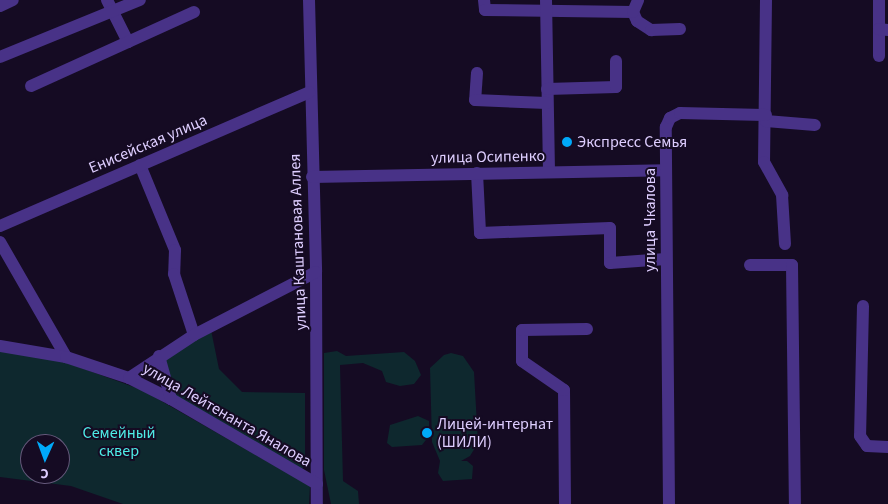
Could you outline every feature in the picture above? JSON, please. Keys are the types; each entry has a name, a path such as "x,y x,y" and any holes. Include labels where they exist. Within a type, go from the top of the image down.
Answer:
{"street":[{"path":"0,6 13,0"},
{"path":"0,58 110,6 140,0"},
{"name":"улица Каштановая Аллея","path":"309,0 309,92 316,272 317,504"},
{"path":"484,0 485,10 546,6 635,6 637,22 651,30 680,29"},
{"path":"766,0 764,162 782,195 785,244"},
{"path":"879,0 883,30 880,56"},
{"path":"110,6 128,42"},
{"path":"546,6 548,172"},
{"path":"32,86 194,12"},
{"path":"547,88 616,87 616,61"},
{"path":"477,72 475,100 547,103"},
{"name":"Енисейская улица","path":"0,226 309,92"},
{"name":"улица Чкалова","path":"668,504 666,127 670,118 680,113 766,118"},
{"path":"766,118 815,125"},
{"path":"140,165 175,250 174,274 194,335"},
{"name":"улица Осипенко","path":"312,178 665,170"},
{"path":"477,173 480,233 610,228 610,263 666,259"},
{"path":"0,242 66,357"},
{"path":"750,265 792,265 795,504"},
{"path":"128,378 159,356 194,335 316,272"},
{"path":"863,306 860,436 867,446 888,446"},
{"path":"564,504 564,390 522,360 522,330 587,329"},
{"name":"улица Лейтенанта Яналова","path":"0,346 66,357 128,378 171,399 318,486"},
{"path":"159,356 171,399"}],"green space":[{"path":"211,330 219,369 242,392 305,393 305,464 301,471 175,397 163,359"},
{"name":"Семейный сквер","path":"0,351 65,362 142,390 310,486 309,504 123,504 71,486 55,484 70,484 70,434 20,434 20,480 0,477"},
{"path":"337,351 346,356 404,352 415,361 421,375 414,384 400,386 386,382 382,371 363,363 340,365 343,481 358,491 359,504 331,504 324,470 324,353"},
{"path":"451,353 463,356 474,372 478,443 470,456 461,461 467,461 473,466 472,479 443,481 438,473 440,461 432,442 430,368 444,355"},
{"path":"418,416 429,421 429,436 422,445 392,447 387,443 390,425"}],"place":[{"name":"Экспресс Семья","path":"567,142"},
{"name":"Лицей-интернат (ШИЛИ)","path":"427,433"}]}
